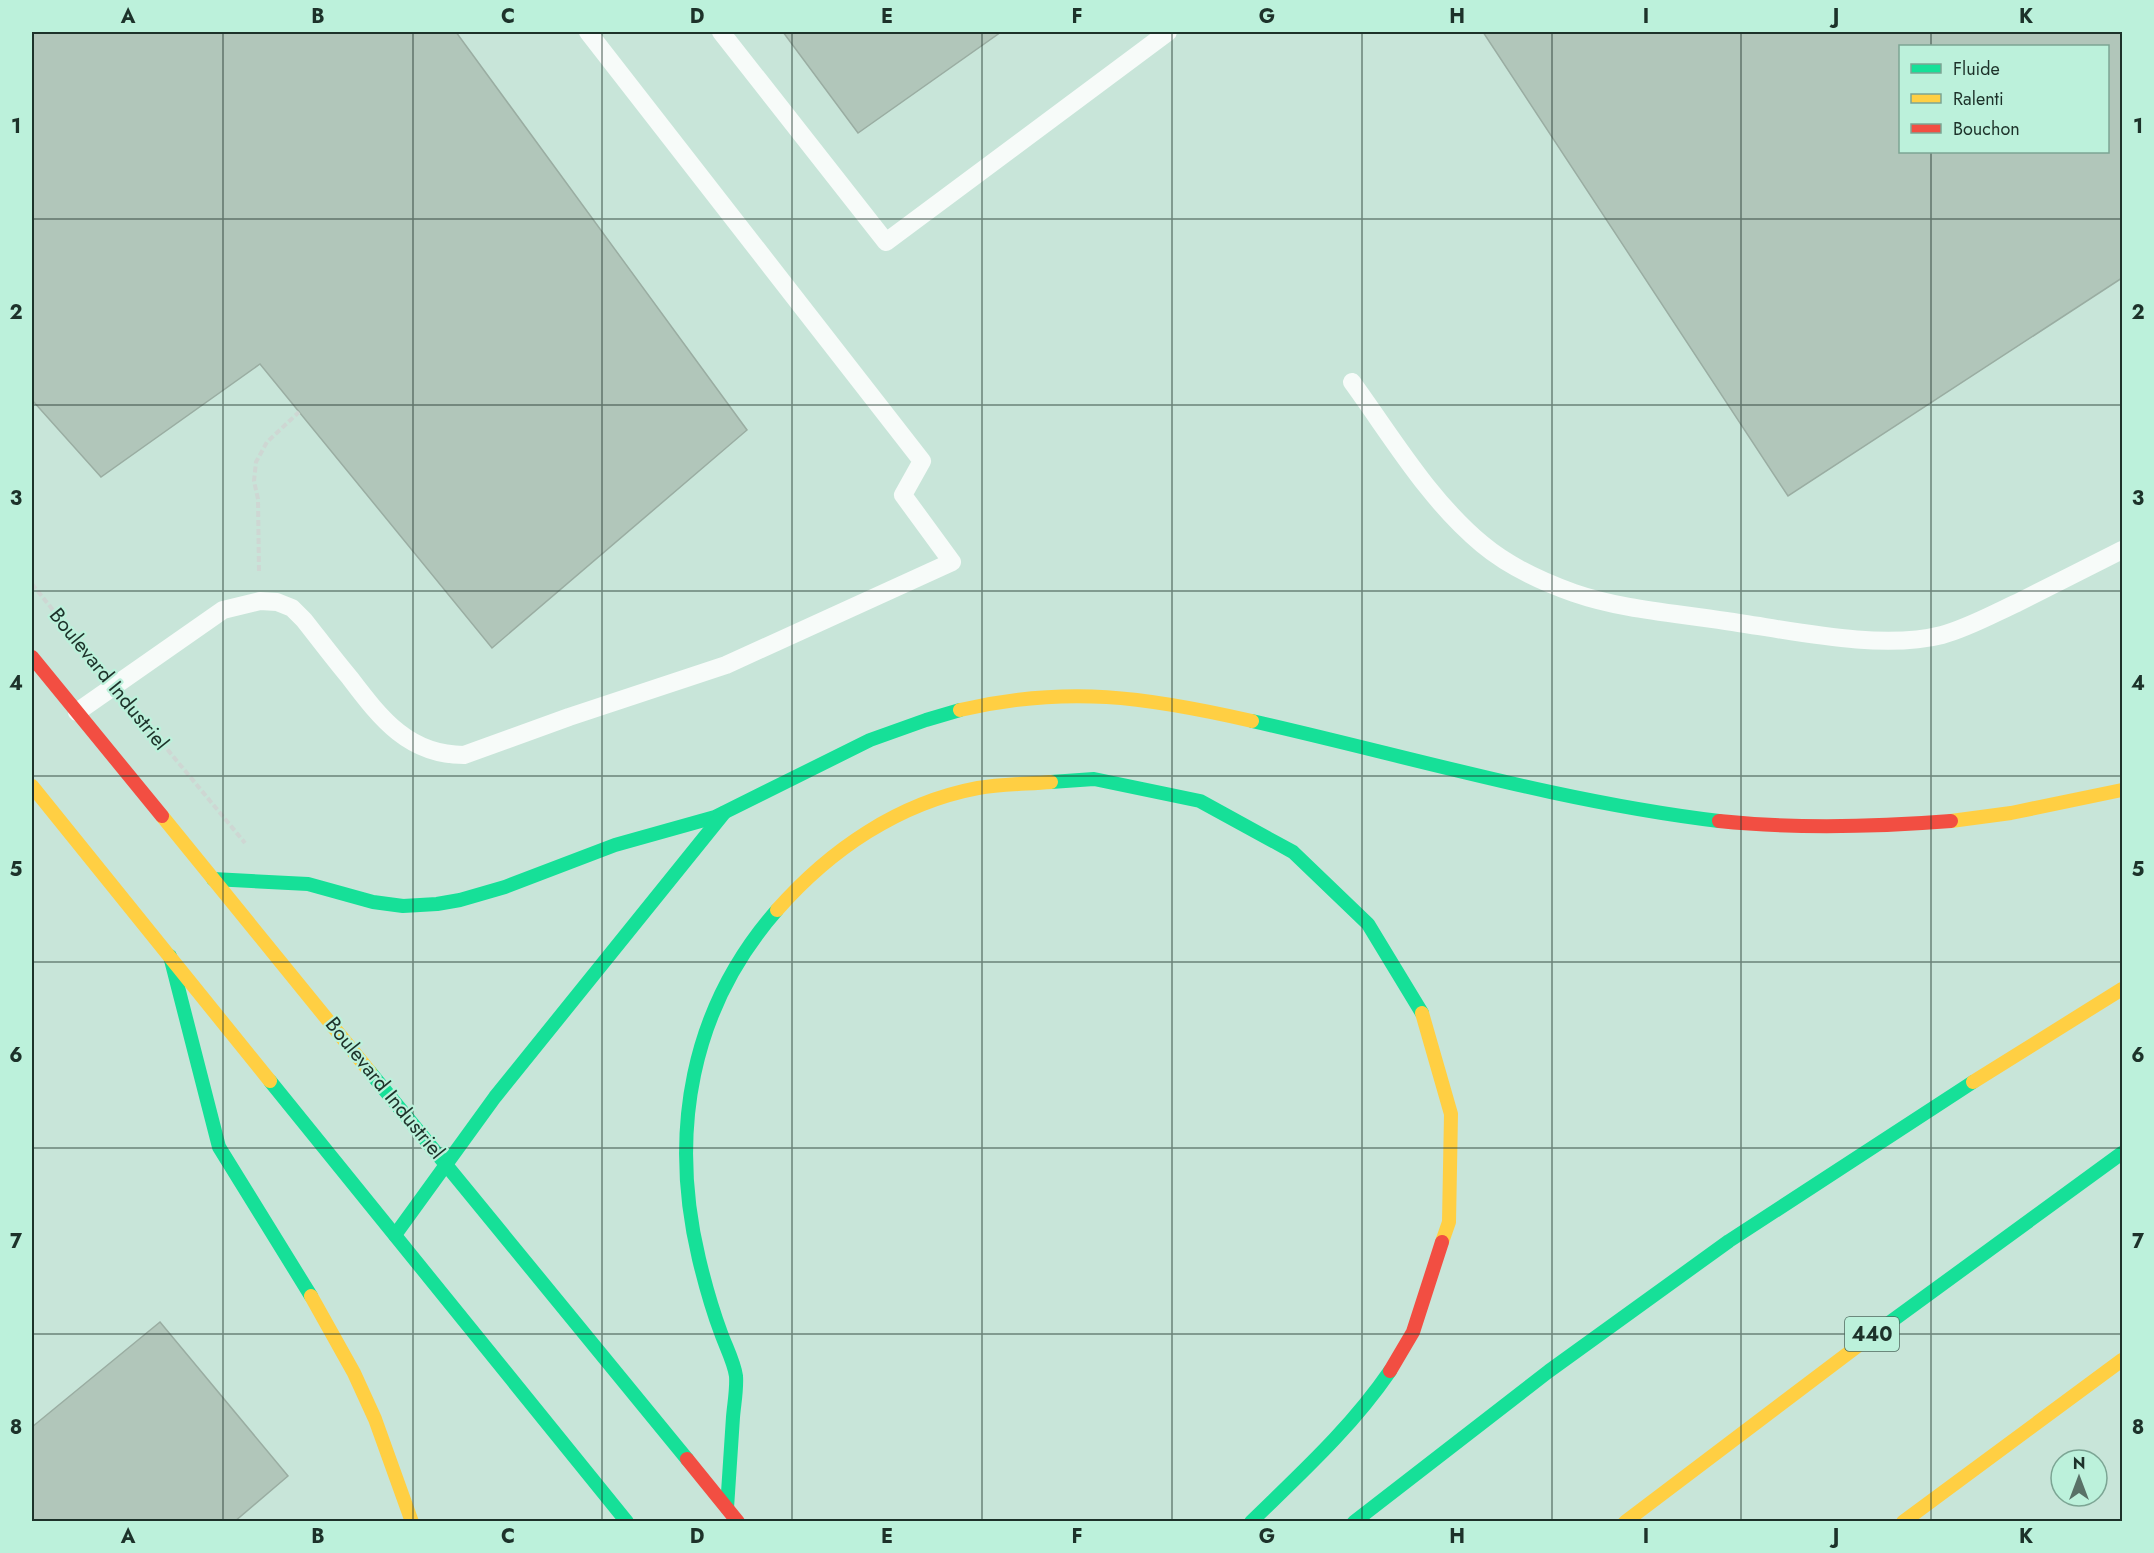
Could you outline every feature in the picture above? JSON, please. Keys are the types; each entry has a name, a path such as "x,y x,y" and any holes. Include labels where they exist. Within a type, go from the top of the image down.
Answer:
{"main road":[{"name":"Boulevard Industriel","path":"32,657 738,1521"},
{"path":"213,879 310,885 367,901 391,905 431,905 470,899 563,866 612,845 724,813 856,746 924,720 964,709 1042,696 1078,695 1146,699 1183,705 1580,798 1667,814 1746,823 1840,828 1934,823 2074,803 2122,790"},
{"path":"727,1508 736,1374 698,1259 687,1200 685,1131 695,1065 704,1032 729,975 788,897 815,870 842,848 870,830 933,801 968,790 1039,777 1076,776 1124,781 1189,796 1258,828 1292,850 1350,901 1376,932 1401,969 1432,1038 1442,1073 1453,1145 1452,1192 1438,1264 1412,1333 1372,1397 1346,1428 1251,1521"},
{"path":"32,786 627,1521"},
{"path":"395,1235 503,1088 724,813"},
{"path":"170,956 219,1147 301,1277 354,1373 378,1428 412,1521"},
{"path":"1354,1521 1548,1371 1729,1241 1919,1115 2122,989"},
{"name":"440","path":"1625,1521 1878,1330 2122,1153"},
{"path":"1903,1521 2122,1360"}],"lane":[{"path":"77,712 223,610 260,601 277,602 292,608 304,620 375,710 393,729 412,743 432,751 446,755 464,755 726,665 952,562 903,495 922,461 588,32"},
{"path":"722,32 886,242 1168,32"},
{"path":"1352,382 1435,497 1460,525 1484,546 1512,563 1574,593 1620,605 1849,638 1917,640 1942,635 1986,618 2122,550"}],"path":[{"path":"260,601 258,499 254,481 256,462 267,442 300,412"},
{"name":"Boulevard Industriel","path":"32,584 187,774"}],"building":[{"path":"32,32 456,32 747,430 492,648 260,364 101,477 32,400"},
{"path":"783,32 1001,32 858,133"},
{"path":"1483,32 2122,32 2122,278 1788,496"},
{"path":"160,1322 288,1476 234,1522 32,1522 32,1427"}],"traffic: fast":[{"path":"213,879 308,884 373,902 403,906 460,900 505,887 615,845 715,817 870,740 960,710"},
{"path":"1252,721 1542,790 1660,813 1719,821"},
{"path":"1051,782 1094,779 1200,801 1293,852 1368,924 1422,1013"},
{"path":"395,1235 495,1097 724,813"},
{"path":"727,1508 736,1376 712,1306 699,1259 690,1212 686,1165 688,1119 694,1074 706,1031 724,989 747,948 777,910"},
{"path":"170,956 219,1147 311,1296"},
{"path":"370,1072 687,1459"},
{"path":"270,1081 627,1522"},
{"path":"1354,1522 1549,1371 1729,1241 1973,1082"},
{"path":"1863,1342 2122,1153"},
{"path":"1251,1522 1342,1431 1390,1371"}],"traffic: slow":[{"path":"960,710 999,702 1036,698 1107,697 1142,700 1252,721"},
{"path":"777,910 798,888 843,849 893,817 949,795 978,788 1051,782"},
{"path":"32,786 270,1081"},
{"path":"1951,821 2011,813 2122,790"},
{"path":"162,816 370,1072"},
{"path":"1973,1082 2122,989"},
{"path":"1422,1013 1451,1114 1449,1222 1442,1242"},
{"path":"311,1296 354,1373 375,1419 412,1522"},
{"path":"1625,1522 1863,1342"},
{"path":"1903,1522 2122,1360"}],"traffic: jam":[{"path":"32,657 162,816"},
{"path":"1719,821 1835,826 1951,821"},
{"path":"1390,1371 1413,1332 1442,1242"},
{"path":"687,1459 738,1522"}]}
